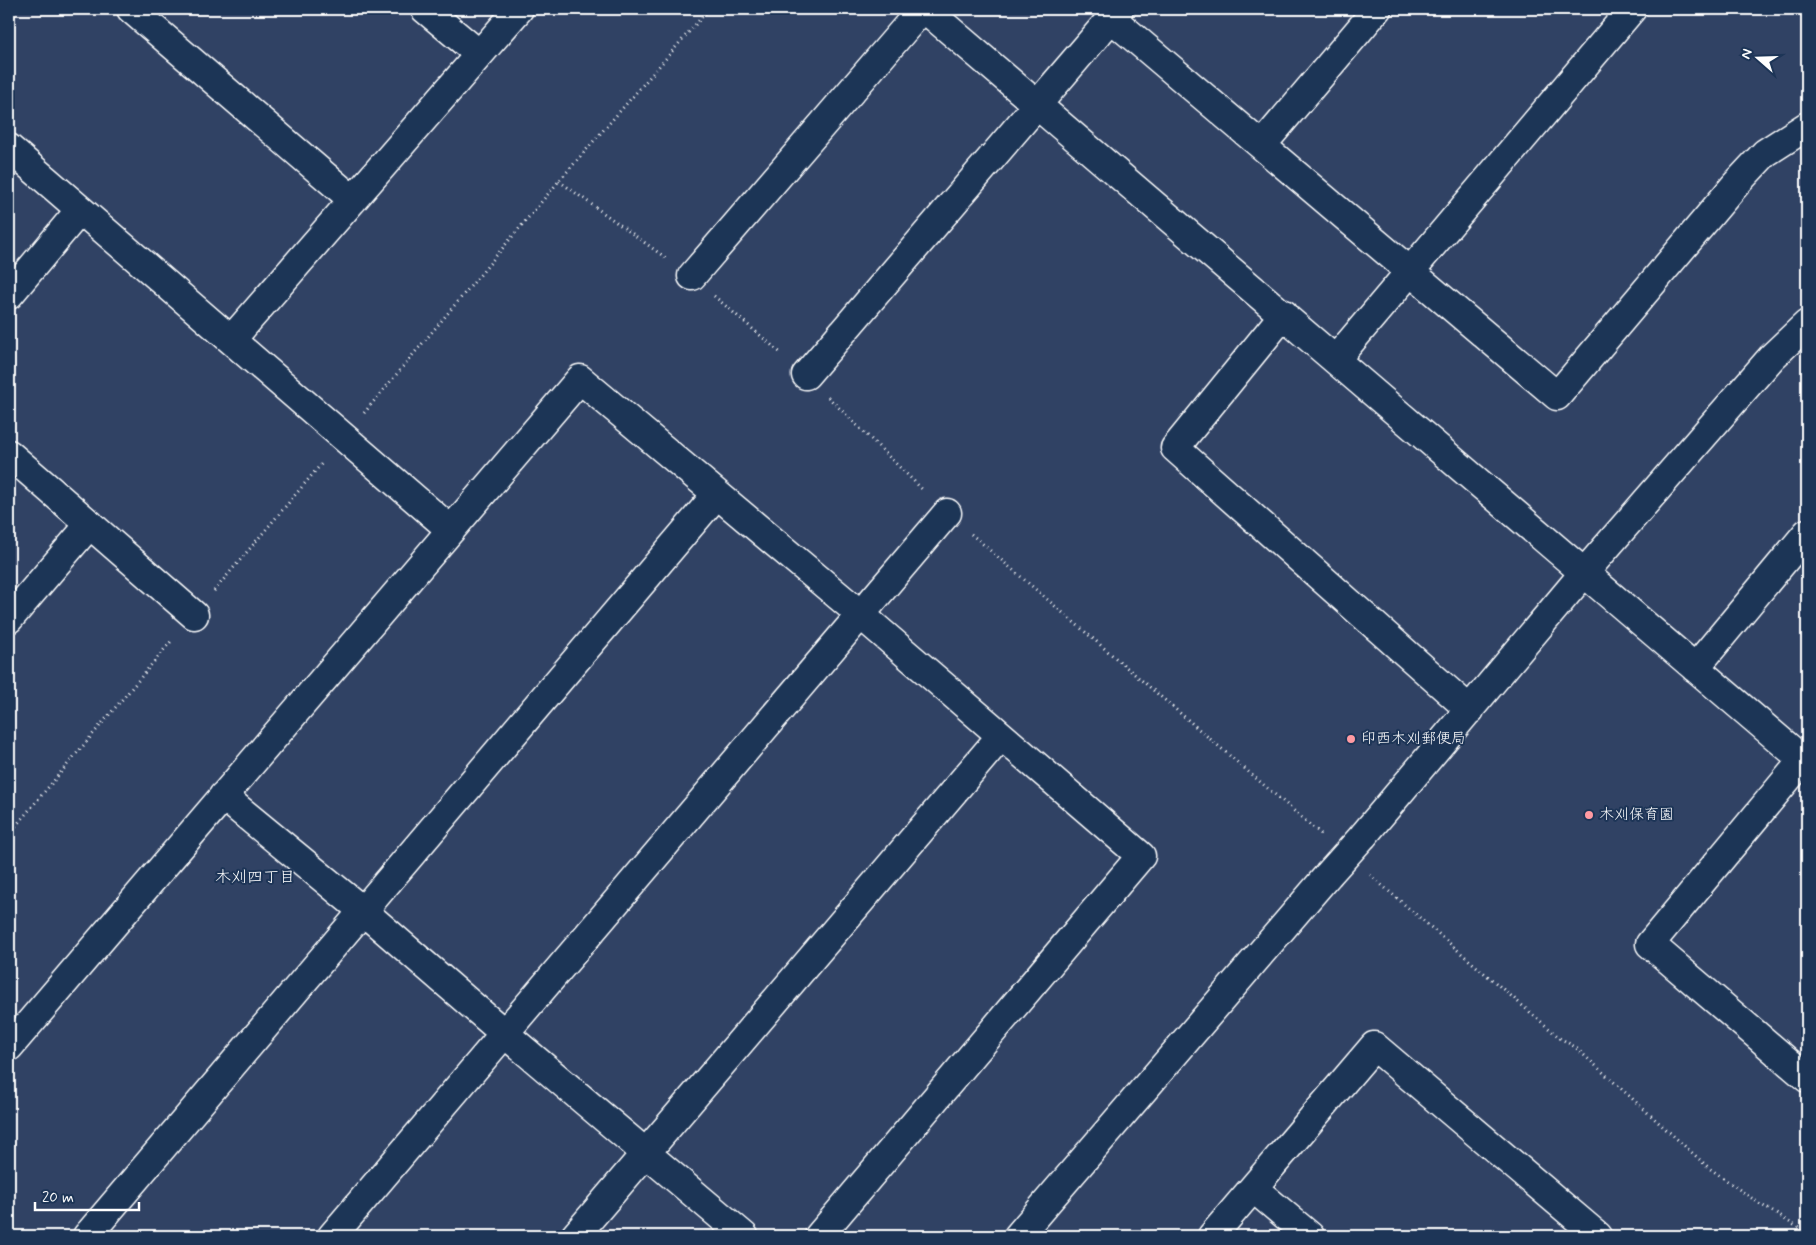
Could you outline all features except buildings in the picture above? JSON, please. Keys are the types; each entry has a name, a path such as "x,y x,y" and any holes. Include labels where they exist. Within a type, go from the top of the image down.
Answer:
{"street":[{"path":"131,9 353,200"},
{"path":"425,9 479,54"},
{"path":"231,340 519,9"},
{"path":"692,276 924,9 1284,314 1583,574 1805,759 1650,944 1804,1067"},
{"path":"1262,145 1377,9"},
{"path":"1336,359 1632,9"},
{"path":"806,375 1036,103 1115,13 1262,145 1557,396 1736,184 1765,153 1807,126"},
{"path":"9,148 451,530"},
{"path":"9,295 80,210"},
{"path":"1284,314 1175,448 1470,710"},
{"path":"1018,1236 1363,836 1583,574 1772,357 1807,324"},
{"path":"9,1047 580,379 860,614 1141,856 818,1236"},
{"path":"9,454 194,614"},
{"path":"87,1236 717,494"},
{"path":"332,1236 947,513"},
{"path":"9,618 90,524"},
{"path":"1695,668 1807,533"},
{"path":"575,1236 1001,736"},
{"path":"223,796 363,911 645,1154 744,1236"},
{"path":"1212,1236 1374,1046 1598,1236"},
{"path":"1253,1188 1310,1236"}],"path":[{"path":"560,181 692,276 806,375 947,513 1326,837"},
{"path":"1363,870 1560,1038 1575,1047 1709,1168 1760,1204 1807,1233"}],"place":[{"name":"印西木刈郵便局","path":"1351,739"},
{"name":"木刈保育園","path":"1589,815"}],"district":[{"name":"木刈四丁目","path":"255,877"}]}
